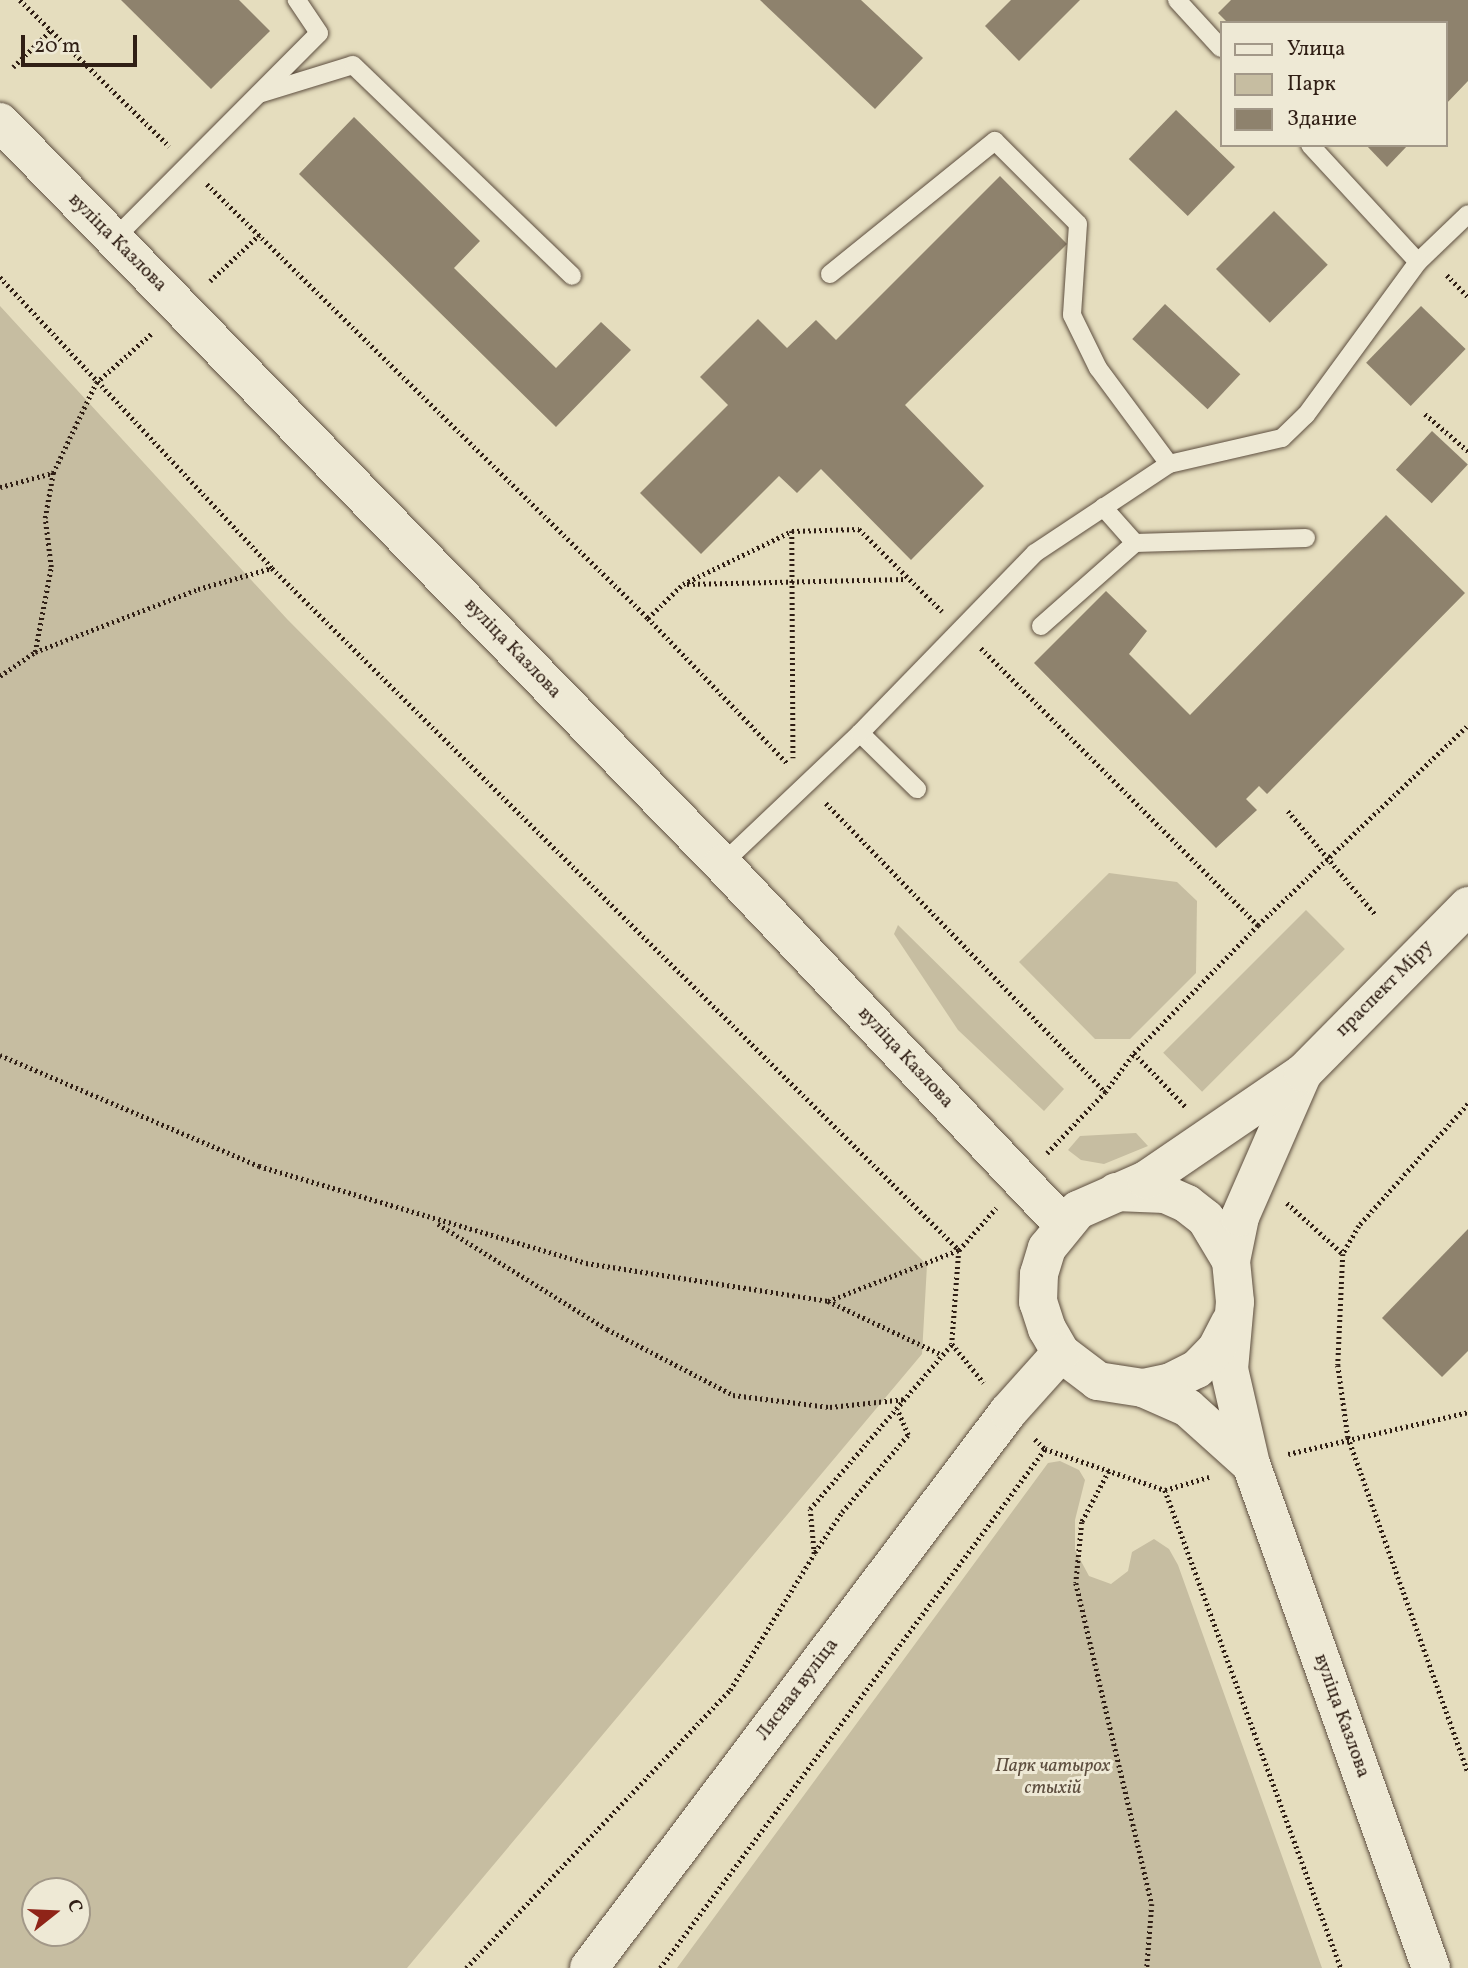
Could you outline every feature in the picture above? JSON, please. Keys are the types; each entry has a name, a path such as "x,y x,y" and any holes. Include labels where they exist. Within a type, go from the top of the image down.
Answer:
{"main road":[{"name":"вуліца Казлова","path":"0,122 722,864 1062,1224"},
{"name":"праспект Міру","path":"1303,1073 1468,905"},
{"path":"1251,1464 1188,1408 1143,1388 1098,1381 1061,1353 1046,1329 1038,1302 1044,1256 1062,1224 1078,1210 1146,1180 1303,1073"},
{"path":"1143,1388 1171,1382 1196,1369 1217,1348 1230,1323 1235,1302 1231,1261 1240,1217 1303,1073"},
{"path":"1116,1192 1165,1194 1187,1204 1206,1219 1231,1261"},
{"name":"вуліца Казлова","path":"1230,1323 1230,1381 1251,1464 1432,1968"},
{"name":"Лясная вуліца","path":"589,1968 1008,1412 1061,1353"}],"lane":[{"path":"113,241 319,33 298,0"},
{"path":"1177,0 1220,47"},
{"path":"259,93 354,65 572,276"},
{"path":"830,274 995,141 1078,224 1072,315 1098,368 1169,464"},
{"path":"1312,147 1418,262"},
{"path":"722,864 805,782 860,733 1035,553 1169,464 1282,438 1306,415 1418,262 1468,214"},
{"path":"1103,507 1135,543"},
{"path":"1041,626 1135,543 1306,538"},
{"path":"860,733 917,789"}],"path":[{"path":"20,0 648,618 793,769 792,531"},
{"path":"13,66 50,31"},
{"path":"0,277 96,383 272,568 959,1250 952,1344 810,1509 814,1554"},
{"path":"35,652 51,567 45,518 53,473 96,383"},
{"path":"1425,414 1468,451"},
{"path":"0,487 53,473"},
{"path":"648,618 683,584 792,531 859,530 1258,925"},
{"path":"0,676 35,652 198,589 272,568"},
{"path":"683,584 907,579"},
{"path":"805,782 1105,1092 1134,1053 1258,925 1468,725"},
{"path":"1288,811 1326,860 1376,915"},
{"path":"0,1055 259,1166 431,1220 586,1263 828,1301 942,1355"},
{"path":"1468,1104 1359,1226 1343,1254 1338,1365 1348,1437 1468,1772"},
{"path":"431,1220 607,1329 733,1395 830,1407 906,1399"},
{"path":"828,1301 959,1250"},
{"path":"660,1968 1045,1449 1008,1412 952,1344"},
{"path":"466,1968 730,1690 842,1512 908,1435 897,1409"},
{"path":"1348,1437 1468,1412"},
{"path":"1109,1471 1082,1522 1076,1584 1152,1904 1147,1968"},
{"path":"1166,1490 1341,1968"}],"green space":[{"path":"0,306 287,619 927,1265 922,1354 407,1968 0,1968"},
{"path":"1109,873 1177,882 1197,901 1196,973 1130,1039 1095,1039 1019,962"},
{"path":"1306,910 1345,949 1202,1092 1163,1053"},
{"path":"898,925 1064,1089 1044,1111 958,1030 894,934"},
{"path":"1136,1133 1148,1146 1104,1164 1081,1160 1068,1150 1080,1136"},
{"name":"Парк чатырох стыхій","path":"1060,1461 1079,1470 1085,1480 1075,1520 1075,1550 1089,1576 1111,1584 1128,1571 1132,1552 1154,1539 1169,1549 1178,1565 1322,1968 677,1968 1048,1463"}],"building":[{"path":"121,0 239,0 270,31 211,89"},
{"path":"760,0 861,0 923,58 875,109"},
{"path":"1011,0 1080,0 1019,61 985,26"},
{"path":"1231,0 1468,0 1468,81 1447,103 1447,21 1226,21 1218,13"},
{"path":"1176,110 1235,167 1188,216 1129,159"},
{"path":"354,117 480,241 454,268 556,368 601,322 631,350 556,427 299,174"},
{"path":"1368,147 1406,147 1387,167"},
{"path":"1000,176 1067,244 905,405 984,486 911,560 821,469 797,493 779,476 701,554 640,493 728,405 700,377 758,319 787,348 816,320 836,340"},
{"path":"1274,211 1328,265 1270,323 1216,269"},
{"path":"1165,304 1240,374 1208,409 1132,339"},
{"path":"1421,306 1466,349 1411,406 1366,363"},
{"path":"1432,431 1468,464 1432,503 1396,470"},
{"path":"1386,515 1465,593 1267,794 1259,786 1246,799 1257,810 1216,848 1034,663 1106,591 1147,631 1129,654 1190,715"},
{"path":"1468,1229 1468,1351 1442,1377 1382,1318"}]}
